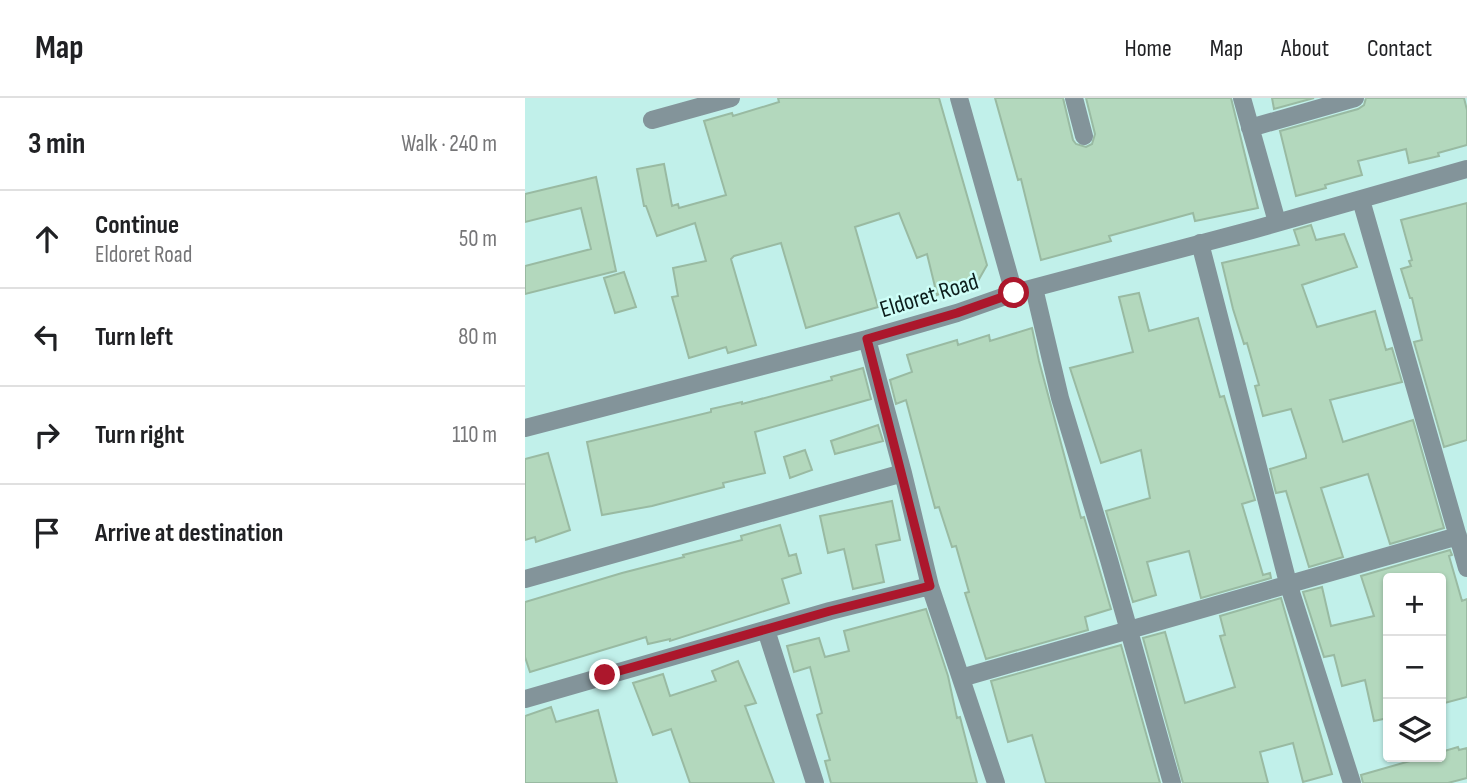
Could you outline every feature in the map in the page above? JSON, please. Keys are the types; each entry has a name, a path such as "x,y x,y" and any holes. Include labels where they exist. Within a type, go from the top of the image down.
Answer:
{"street":[{"path":"652,120 731,98"},
{"path":"959,98 1014,293"},
{"path":"1074,98 1084,136"},
{"path":"1242,98 1277,222"},
{"path":"1250,128 1355,98"},
{"name":"Eldoret Road","path":"525,428 867,339 1014,293 1467,169"},
{"path":"1361,200 1467,568"},
{"path":"1200,243 1288,583 1353,783"},
{"path":"1034,288 1060,398 1130,630 1172,783"},
{"path":"867,339 930,586 996,783"},
{"path":"525,579 903,473"},
{"path":"961,678 1458,536"},
{"path":"525,699 830,611 930,586"},
{"path":"766,630 815,783"}],"building":[{"path":"778,98 939,98 987,265 978,281 937,295 927,254 917,258 899,213 855,227 878,307 806,328 781,243 734,256 731,259 756,345 728,353 726,347 689,358 672,297 678,296 673,268 706,261 695,223 657,236 644,206 637,169 664,164 672,206 678,204 679,208 726,195 704,121 732,113 733,116 779,102"},
{"path":"995,98 1063,98 1073,140 1086,147 1092,144 1095,134 1086,98 1231,98 1258,208 1195,221 1193,213 1109,236 1111,241 1041,260 1021,179 1018,180"},
{"path":"1272,98 1314,98 1274,109"},
{"path":"1366,98 1464,98 1467,110 1467,145 1438,153 1439,156 1409,163 1406,149 1358,161 1362,175 1296,196 1280,131 1358,109 1364,105"},
{"path":"596,177 616,271 525,294 525,266 591,249 581,208 525,222 525,194"},
{"path":"1467,203 1467,440 1444,447 1414,342 1422,340 1412,298 1401,269 1411,266 1409,261 1412,260 1401,220"},
{"path":"1311,225 1316,240 1344,234 1357,267 1302,285 1317,327 1375,311 1386,350 1392,348 1402,382 1330,400 1343,442 1413,420 1444,528 1390,544 1368,474 1321,488 1343,557 1309,567 1286,491 1276,493 1270,469 1306,458 1306,455 1291,409 1263,416 1255,386 1259,385 1247,343 1244,344 1233,309 1222,263 1299,245 1294,230"},
{"path":"624,272 636,307 615,313 604,278"},
{"path":"1139,293 1149,331 1198,318 1220,397 1224,396 1255,500 1242,504 1263,575 1270,573 1271,578 1201,598 1189,551 1147,562 1156,595 1133,602 1106,511 1150,498 1141,450 1101,463 1070,368 1133,352 1119,297"},
{"path":"1032,328 1081,518 1084,517 1111,609 1085,617 1088,630 986,659 965,593 969,592 956,546 952,547 939,507 935,508 906,400 896,404 890,380 912,372 907,355 957,340 958,345 989,335 990,341"},
{"path":"863,368 871,399 755,432 765,473 723,483 724,487 652,506 602,515 587,442 832,380 831,377"},
{"path":"878,425 883,441 835,454 831,441"},
{"path":"805,450 812,470 790,478 784,457"},
{"path":"548,453 570,530 536,542 535,537 525,540 525,459"},
{"path":"892,501 900,540 876,545 884,582 853,589 844,549 828,553 820,516"},
{"path":"780,525 789,556 796,554 801,573 782,579 789,603 670,641 648,644 646,637 530,672 525,657 525,602 742,540 741,536"},
{"path":"1450,550 1452,555 1449,556 1462,601 1467,599 1467,697 1446,703 1446,573 1383,573 1383,719 1374,721 1365,680 1342,686 1334,655 1324,657 1303,592 1322,587 1331,626 1374,616 1361,576"},
{"path":"1281,598 1332,774 1303,782 1293,743 1260,752 1268,783 1183,783 1143,638 1165,632 1185,703 1235,687 1220,636 1225,635 1220,616"},
{"path":"926,609 948,676 957,718 960,717 977,783 831,783 825,761 830,760 817,715 822,713 810,667 794,672 787,646 819,638 825,657 849,651 844,631"},
{"path":"1121,645 1160,783 1046,783 1032,735 1008,742 991,681"},
{"path":"738,661 756,703 745,706 774,783 690,783 671,729 653,735 633,683 663,674 670,696 716,681 712,671"},
{"path":"551,707 556,722 598,710 617,783 525,783 525,716"},
{"path":"1467,748 1467,778 1448,783 1363,783 1361,775 1406,762 1446,762 1446,751"}],"route":[{"path":"605,675 830,611 930,586 867,339 1014,293"}]}
